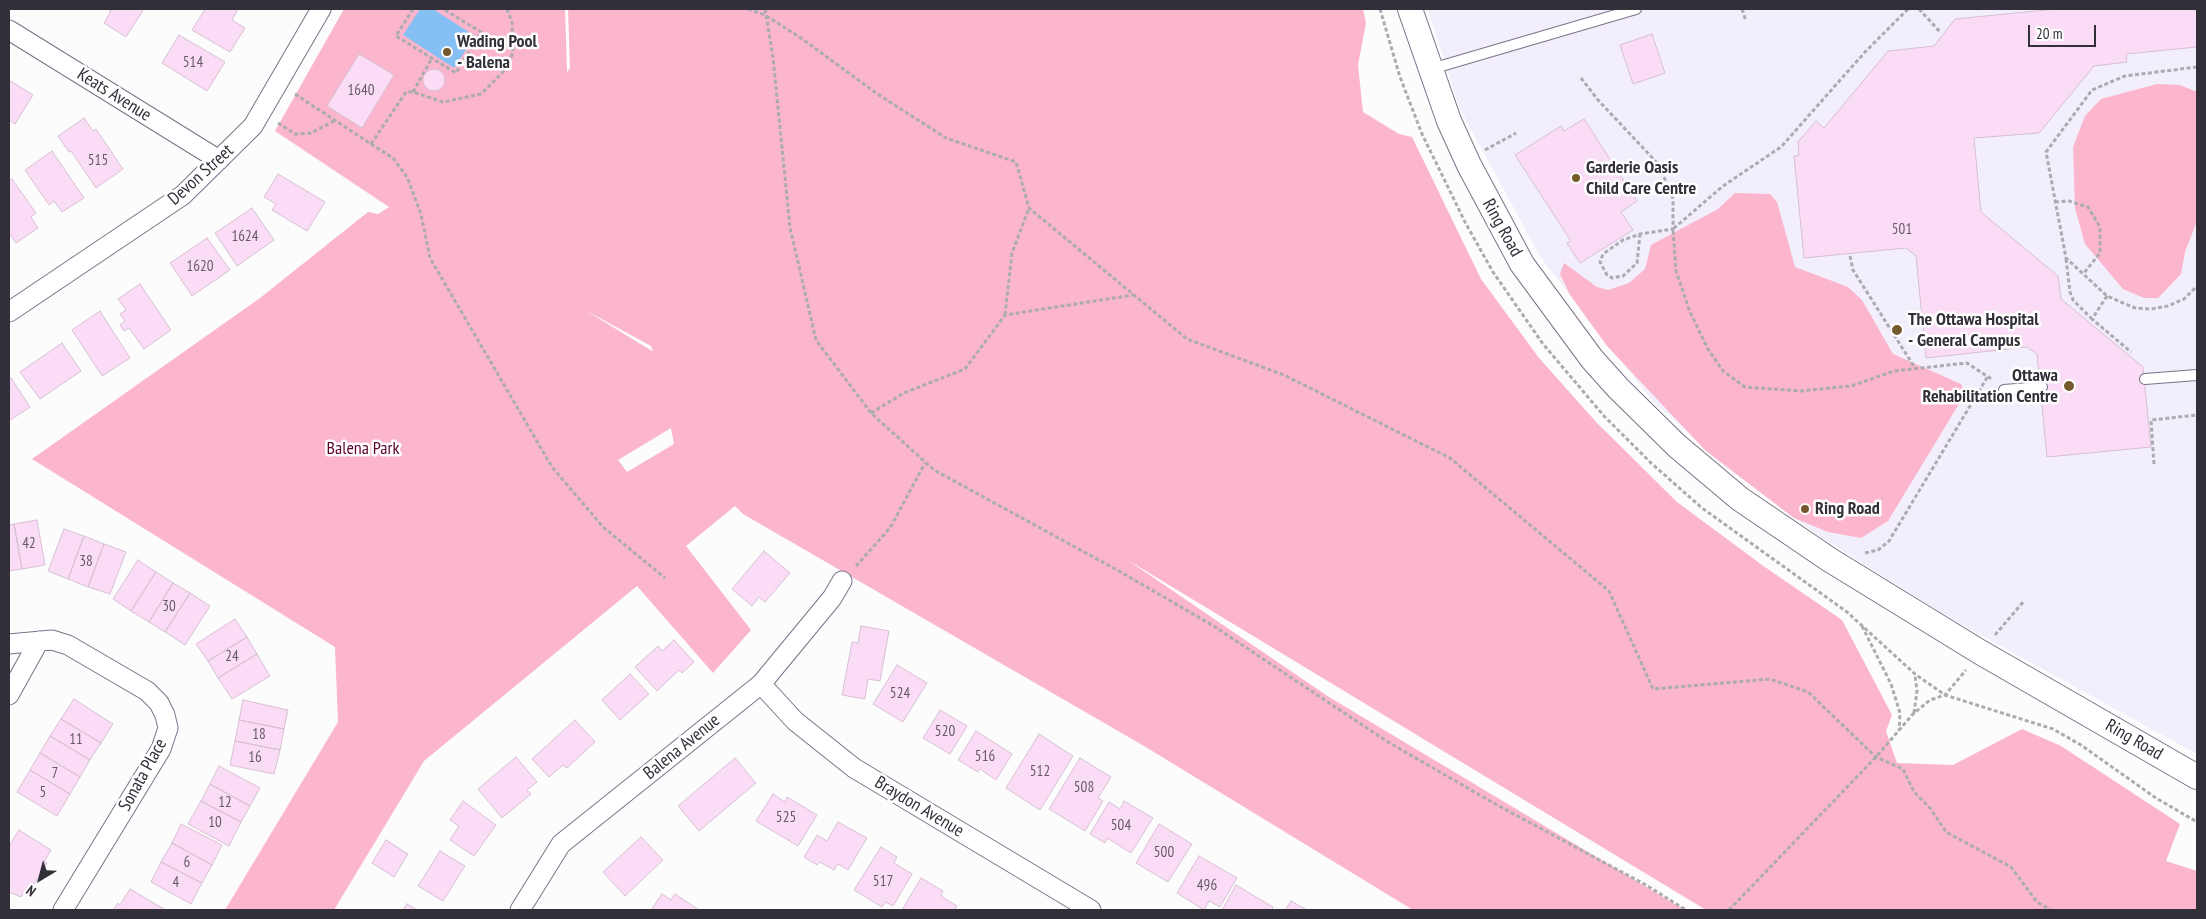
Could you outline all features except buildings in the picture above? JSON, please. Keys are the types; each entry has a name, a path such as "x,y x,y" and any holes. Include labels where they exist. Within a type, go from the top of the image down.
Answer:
{"street":[{"name":"Devon Street","path":"9,312 183,195 253,126 321,9"},
{"name":"Ring Road","path":"1410,9 1449,121 1469,165 1522,264 1592,359 1618,388 1677,446 1740,499 1830,560 1980,652 2197,777"},
{"name":"Keats Avenue","path":"9,30 219,160"},
{"name":"Balena Avenue","path":"529,907 562,844 761,684 832,598 842,581"},
{"name":"Sonata Place","path":"9,644 52,640 68,645 147,691 159,703 165,715 168,728 161,749 63,910"},
{"path":"9,695 39,641"},
{"name":"Braydon Avenue","path":"761,684 795,721 854,768 1091,910"}],"lane":[{"path":"1430,70 1636,9"},
{"path":"2145,380 2197,375"},
{"path":"2004,390 2042,387"}],"path":[{"path":"413,9 396,36 456,73 481,32 443,9"},
{"path":"371,144 406,92 413,92 443,102 481,94 508,67 513,52 512,22 507,9"},
{"path":"748,9 765,15 876,93 946,138 1016,162 1029,208 1187,339 1284,375 1450,458 1609,591 1654,689 1770,680 1808,692 1876,757 1903,769 1914,792 1930,808 1946,832 2011,867 2037,902 2051,910"},
{"path":"764,9 773,57 790,228 816,340 871,413 925,464 1204,620 1388,742 1499,806 1646,885 1686,910"},
{"path":"1742,9 1746,21"},
{"path":"1640,234 1637,263 1623,276 1612,278 1600,262 1601,257 1608,248 1640,234 1673,229 1723,186 1781,147 1865,52 1908,9"},
{"path":"1919,9 1941,33"},
{"path":"413,92 432,58"},
{"path":"2131,352 2073,300 2070,292 2066,258 2046,152 2092,90 2125,76 2197,67"},
{"path":"1581,78 1598,100 1659,165 1673,199 1676,272 1690,312 1708,349 1723,371 1744,387 1801,391 1851,386 1894,371 1967,363 1988,376 2004,390"},
{"path":"279,82 334,121 393,158 407,177 421,214 430,258 552,466 603,526 665,578"},
{"path":"261,112 295,134 311,133 334,121"},
{"path":"1485,150 1516,133"},
{"path":"2055,202 2078,202 2088,207 2100,227 2100,253 2084,274"},
{"path":"871,413 904,393 964,368 1005,314 1012,252 1029,208"},
{"path":"1850,256 1853,270 1916,368"},
{"path":"2066,258 2108,296 2135,308 2151,309 2168,306 2184,299 2197,286"},
{"path":"1005,314 1133,295"},
{"path":"2092,319 2108,296"},
{"path":"1858,553 1870,554 1890,541 1988,376"},
{"path":"2154,464 2151,420 2197,415"},
{"path":"842,581 890,528 925,464"},
{"path":"1991,639 2024,602"},
{"path":"1860,624 1891,684 1900,713 1899,731"},
{"path":"1729,910 1876,757 1913,714 1930,700 1946,696 1971,664"},
{"path":"1913,714 1916,691 1915,674"}],"shaded area":[{"name":"The Ottawa Hospital - General Campus","path":"1428,9 2197,9 2197,754 1950,618 1821,537 1729,469 1653,402 1541,258 1460,109"}],"green space":[{"name":"Balena Park","path":"344,9 565,9 567,72 570,68 568,9 1363,9 1366,23 1358,65 1363,112 1399,134 1412,137 1481,279 1539,358 1597,423 1677,502 1762,565 1842,620 1892,715 1886,731 1897,763 1953,765 2022,729 2061,746 2180,824 2166,861 2197,871 2197,910 1706,910 1126,559 1329,697 1685,910 1413,910 1144,746 743,514 735,506 686,546 751,630 713,673 637,586 424,761 334,910 225,910 338,722 335,647 32,459 260,298 368,212 378,214 389,207 275,131","holes":["585,310 651,346 653,351 652,351","671,428 674,444 627,472 618,460"]},
{"path":"2157,84 2180,85 2197,92 2197,221 2185,252 2181,274 2158,298 2144,298 2123,289 2085,244 2075,208 2073,147 2085,116 2101,99"},
{"path":"1735,193 1770,194 1777,202 1795,267 1848,287 1862,300 1893,354 1961,384 1965,394 1888,521 1861,538 1828,532 1794,518 1706,451 1607,346 1570,295 1560,274 1564,263 1597,287 1608,290 1629,283 1645,269 1651,245 1718,209"}],"water":[{"name":"Wading Pool - Balena","path":"420,9 433,9 475,36 454,68 403,35"}],"place":[{"name":"Wading Pool - Balena","path":"447,52"},
{"name":"Garderie Oasis Child Care Centre","path":"1576,178"},
{"name":"The Ottawa Hospital - General Campus","path":"1897,330"},
{"name":"Ottawa Rehabilitation Centre","path":"2069,386"},
{"name":"Ring Road","path":"1805,509"}]}
